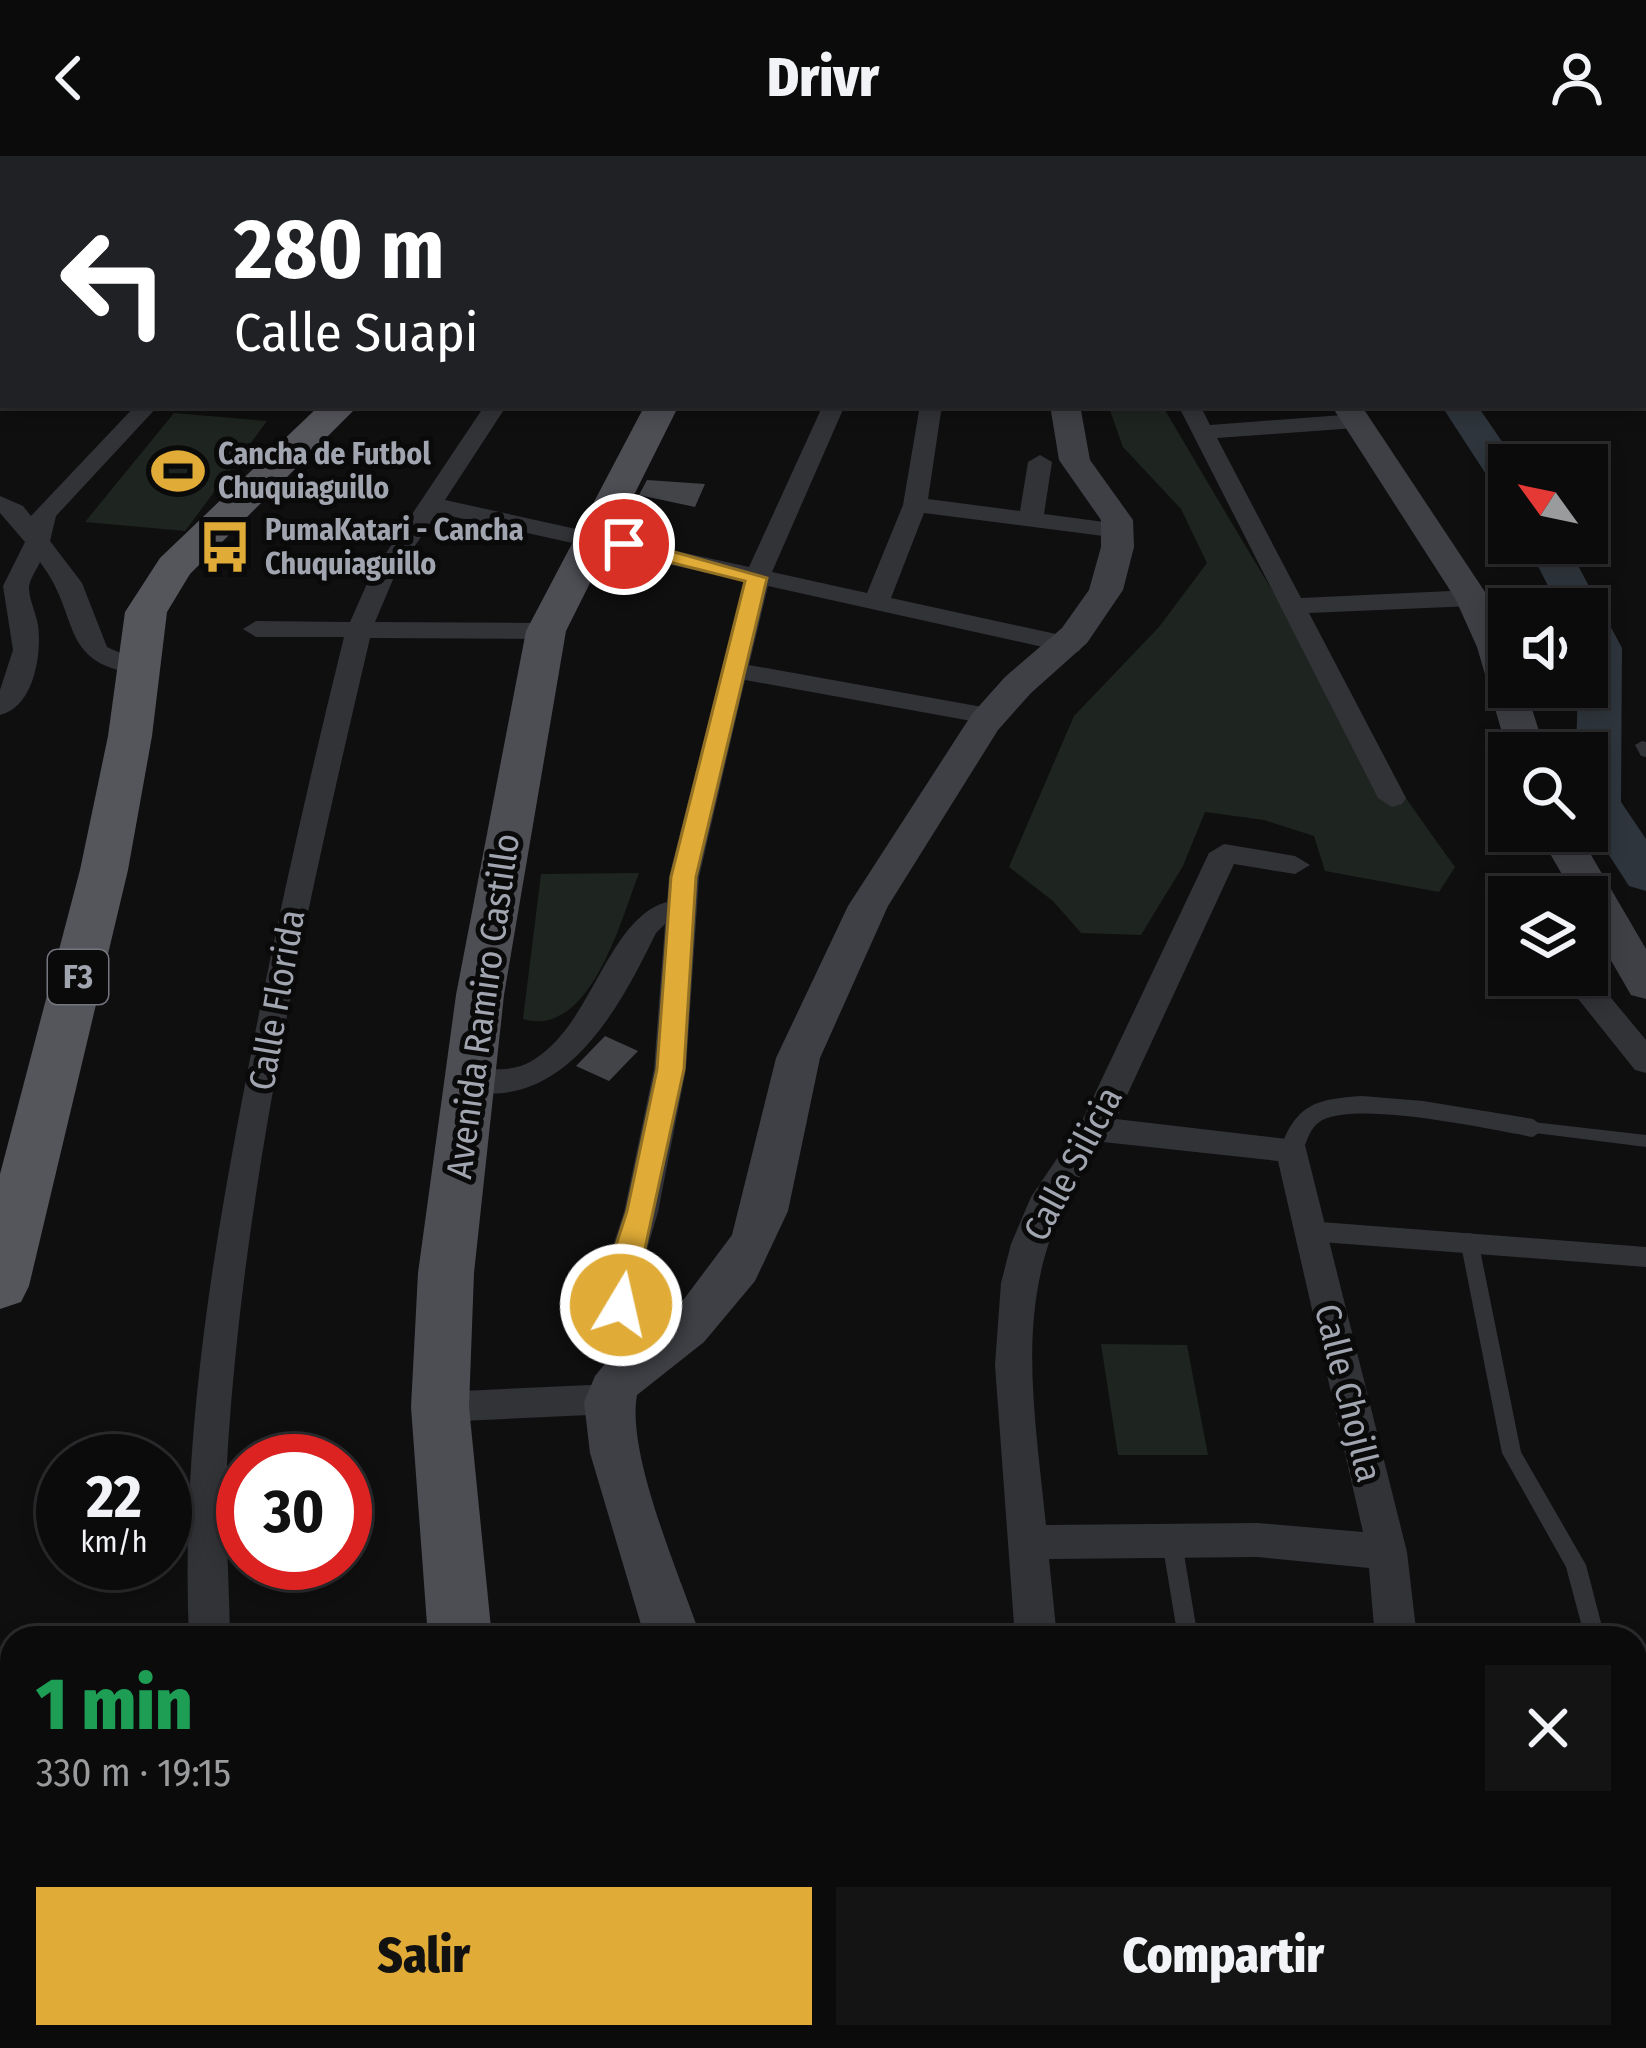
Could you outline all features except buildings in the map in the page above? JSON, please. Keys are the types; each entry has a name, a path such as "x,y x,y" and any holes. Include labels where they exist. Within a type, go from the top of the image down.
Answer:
{"highway":[{"name":"F3","path":"0,1286 104,871 130,736 146,612 174,567 338,408"}],"main road":[{"name":"Avenida Ramiro Castillo","path":"459,1626 440,1407 446,1273 468,1080 546,631 660,408"},
{"path":"669,1626 615,1447 618,1387 683,1331 744,1259 759,1226 786,1093 835,972 870,903 988,716 1020,683 1070,645 1101,599 1113,570 1119,531 1116,511 1079,468 1065,408"},
{"path":"1351,413 1472,598 1495,647 1521,732"},
{"path":"1569,852 1646,985"}],"street":[{"path":"0,707 22,680 26,667 26,618 16,586 38,541 44,514 145,408"},
{"name":"Calle Florida","path":"209,1626 209,1448 230,1258 295,896 358,632 382,577 494,408"},
{"path":"440,1407 618,1387 622,1273 641,1211 670,1069 680,908 732,670 757,578 833,408"},
{"path":"876,603 915,505 931,408"},
{"path":"1191,408 1391,798"},
{"path":"1203,432 1351,413"},
{"path":"1031,520 1040,462"},
{"path":"0,502 15,511 69,583 95,651 110,662 137,666"},
{"path":"429,504 1070,645"},
{"path":"915,505 1119,531"},
{"path":"1289,606 1472,598"},
{"path":"256,629 546,631"},
{"path":"732,670 988,716"},
{"name":"Calle Silicia","path":"1035,1626 1010,1348 1017,1280 1050,1191 1095,1130 1224,853 1294,865"},
{"path":"468,1080 527,1079 565,1056 630,955 640,928 650,918 680,908"},
{"path":"1592,996 1646,1062"},
{"path":"1095,1130 1292,1150 1300,1127 1318,1111 1396,1106 1533,1128"},
{"name":"Calle Chojlla","path":"1292,1150 1387,1552 1395,1626"},
{"path":"1308,1231 1646,1257"},
{"path":"1027,1542 1258,1540 1387,1552"}],"lane":[{"path":"1533,1128 1646,1141"},
{"path":"1469,1240 1511,1453 1576,1565 1591,1626"},
{"path":"1172,1542 1186,1626"}],"shaded area":[{"path":"1109,408 1164,408 1339,698 1455,867 1439,892 1325,871 1314,836 1264,820 1205,812 1183,866 1141,935 1081,933 1053,901 1009,867 1074,716 1159,627 1207,563 1181,509 1123,447"},
{"name":"Cancha de Futbol Chuquiaguillo","path":"174,413 267,421 185,531 85,522"},
{"path":"639,873 612,945 584,994 567,1011 546,1020 523,1019 541,874"},
{"path":"1101,1344 1187,1345 1208,1455 1118,1455"}],"waterway":[{"path":"1461,408 1488,448"},
{"path":"1557,564 1570,588"},
{"path":"1600,708 1598,802 1646,875"}],"place":[{"name":"Cancha de Futbol Chuquiaguillo","path":"178,471"},
{"name":"PumaKatari - Cancha Chuquiaguillo","path":"225,547"}],"route":[{"path":"621,1305 622,1273 641,1211 670,1069 682,934 681,891 757,578 624,544"}]}
